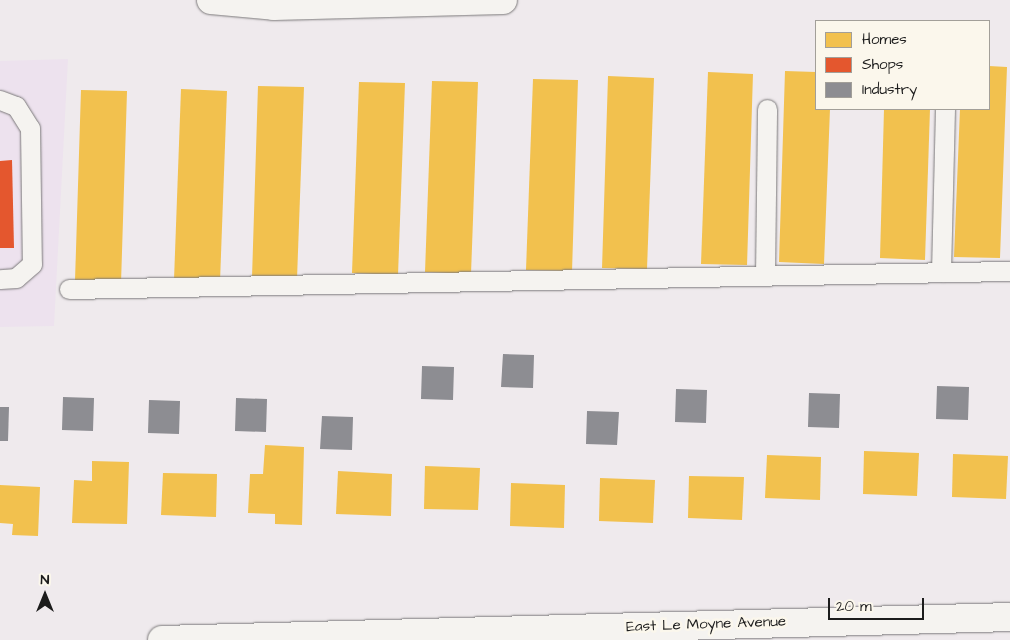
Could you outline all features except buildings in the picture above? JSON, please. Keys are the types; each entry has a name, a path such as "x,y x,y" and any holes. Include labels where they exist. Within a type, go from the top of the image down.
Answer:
{"street":[{"path":"211,0 274,6 503,0"},
{"name":"East Le Moyne Avenue","path":"162,640 751,632 1010,617"}],"lane":[{"path":"0,100 16,106 30,128 32,264 16,278 0,278"},
{"path":"765,276 767,109"},
{"path":"941,272 945,110"},
{"path":"69,290 1010,271"}],"shaded area":[{"path":"68,59 54,326 0,327 0,61"}]}
